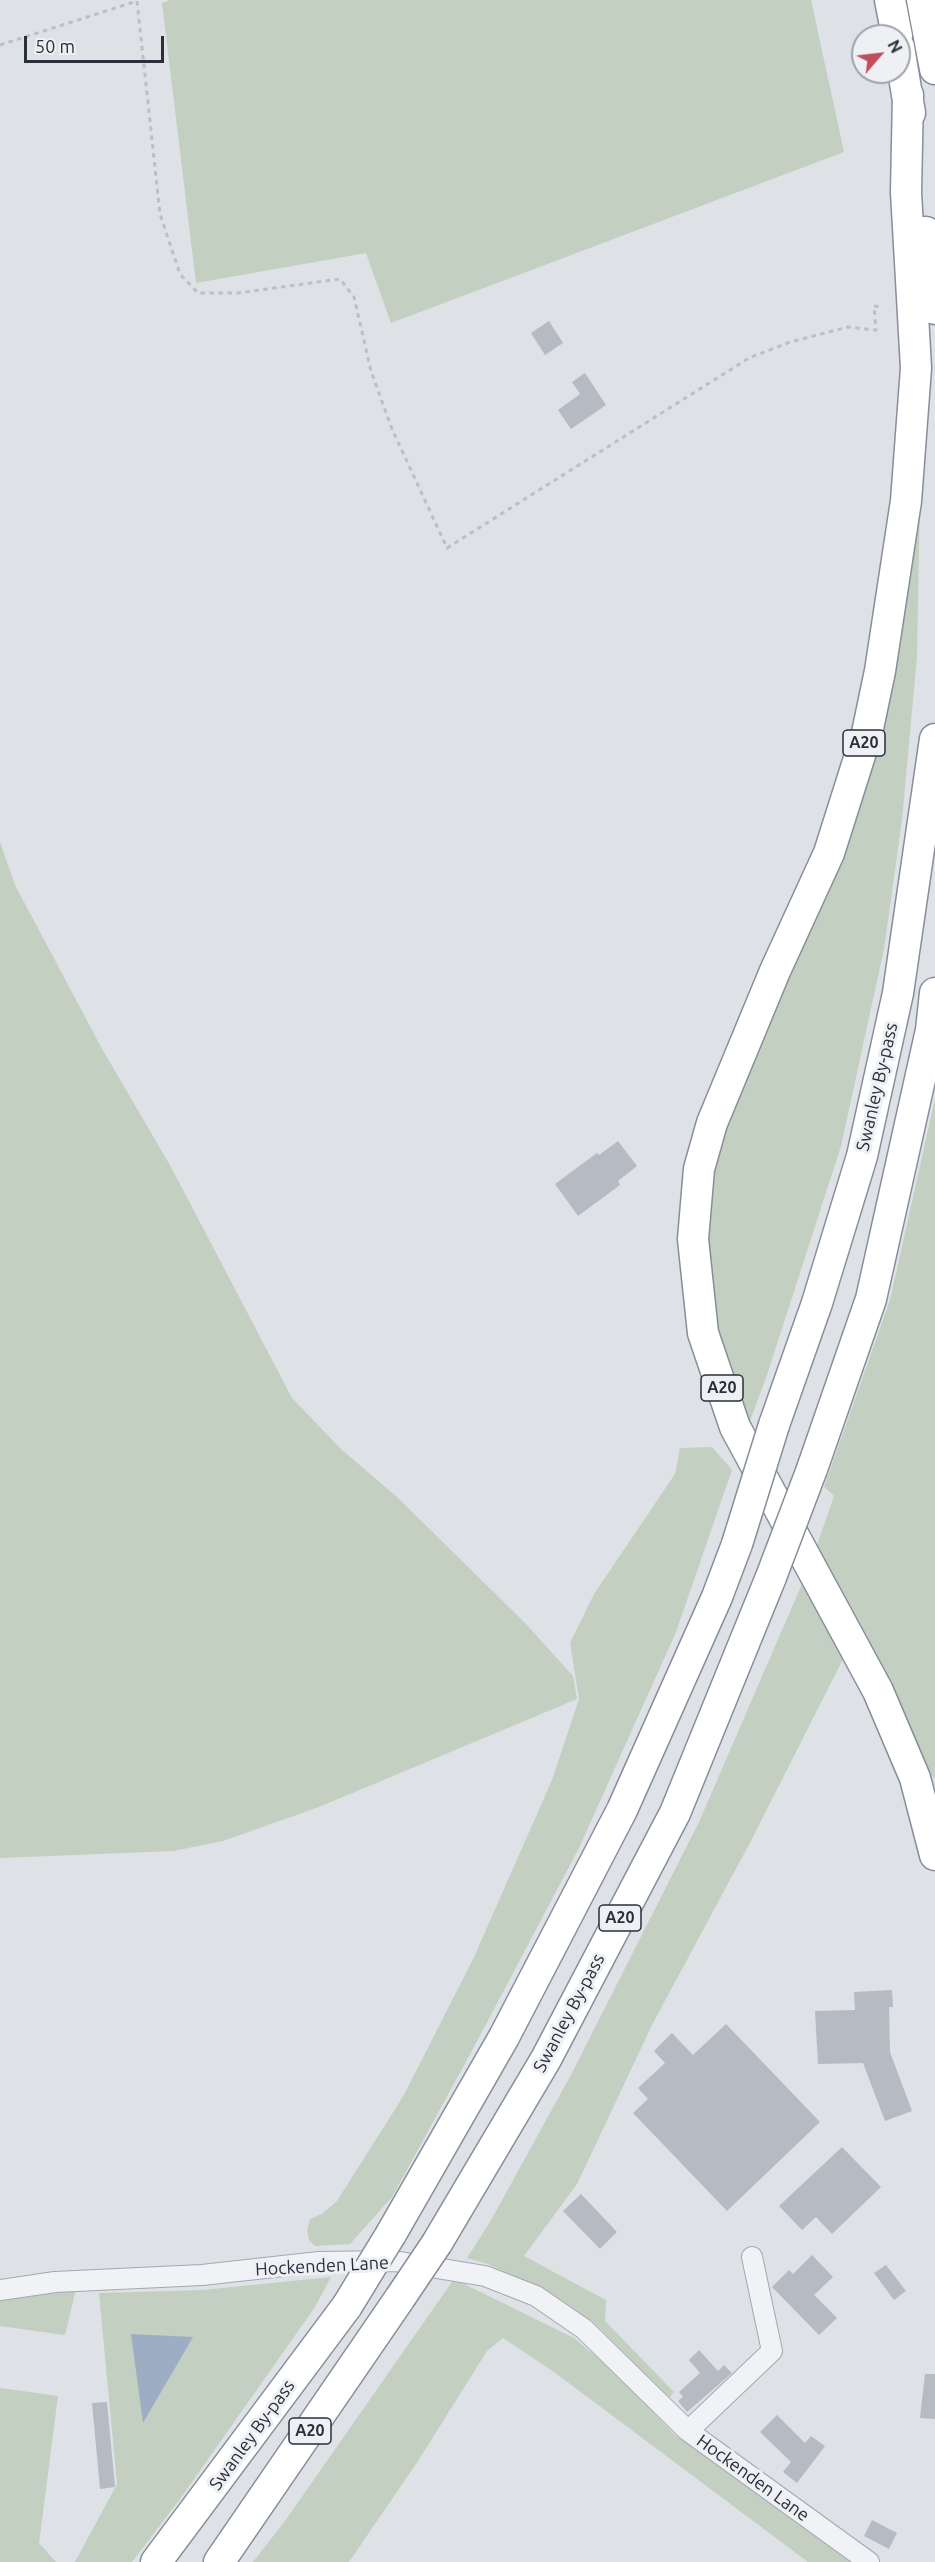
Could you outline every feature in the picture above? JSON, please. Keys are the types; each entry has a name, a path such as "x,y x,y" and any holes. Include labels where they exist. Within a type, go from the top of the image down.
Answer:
{"highway":[{"path":"891,0 895,24"},
{"path":"922,0 931,40"},
{"path":"928,0 935,69"},
{"name":"A20","path":"906,84 935,309"},
{"name":"A20","path":"908,95 906,192 916,368 906,501 878,681 867,733 829,854 775,971 712,1123 699,1168 693,1239 703,1333 735,1427 879,1691 925,1785 935,1855"},
{"name":"Swanley By-pass","path":"156,2562 347,2306 391,2234 504,2037 622,1810 717,1597 737,1544 774,1425 817,1303 862,1156 898,993 935,739"},
{"name":"Swanley By-pass","path":"219,2562 437,2243 546,2059 675,1813 771,1577 812,1469 871,1299 931,1030 935,993"}],"street":[{"path":"688,2431 772,2351 752,2257"},
{"name":"Hockenden Lane","path":"0,2290 55,2282 202,2274 320,2262 394,2261 485,2276 536,2296 585,2329 688,2431 869,2562"}],"path":[{"path":"0,45 137,1 160,214 180,274 198,293 238,293 340,279 354,297 371,371 392,429 447,548 749,358 790,342 848,327 876,330 874,306 882,307"}],"green space":[{"path":"170,0 811,0 844,152 391,323 366,253 196,283 162,3"},
{"path":"920,494 917,656 902,820 884,949 841,1146 766,1378 748,1426 714,1321 707,1234 717,1147 790,971"},
{"path":"0,842 15,885 101,1047 171,1167 292,1398 342,1450 397,1497 526,1624 573,1676 577,1699 319,1807 223,1841 173,1851 0,1858"},
{"path":"935,1099 935,1778 927,1773 815,1551 834,1496 824,1487 890,1300"},
{"path":"712,1447 732,1470 676,1632 579,1848 392,2197 350,2244 315,2246 309,2240 307,2230 310,2219 322,2214 337,2201 404,2095 474,1957 552,1780 579,1699 570,1643 594,1594 675,1474 680,1448"},
{"path":"805,1577 846,1653 753,1837 653,2023 577,2184 524,2256 606,2300 605,2321 674,2392 669,2398 592,2321 538,2288 488,2264 467,2258 490,2222 572,2073 699,1822"},
{"path":"331,2277 315,2307 180,2499 132,2562 75,2562 117,2484 99,2293 203,2290"},
{"path":"454,2279 574,2338 617,2374 674,2434 851,2562 808,2562 554,2372 503,2338 487,2351 418,2461 349,2562 253,2562 285,2521"},
{"path":"76,2289 65,2335 0,2326 0,2299"},
{"path":"0,2388 58,2396 39,2543 56,2562 0,2562"}],"water":[{"path":"131,2334 193,2337 143,2423"}],"building":[{"path":"549,321 563,343 545,355 531,333"},
{"path":"585,373 606,405 571,429 558,410 580,394 572,382"},
{"path":"618,1141 637,1166 618,1181 620,1185 578,1216 555,1184 597,1153 599,1155"},
{"path":"892,1990 893,2007 889,2007 890,2052 912,2111 885,2121 863,2063 818,2064 815,2011 855,2010 854,1992"},
{"path":"726,2024 820,2122 727,2211 633,2113 648,2099 638,2088 665,2063 654,2051 672,2033 693,2055"},
{"path":"842,2147 881,2187 832,2234 816,2217 802,2230 779,2206"},
{"path":"581,2194 617,2232 600,2249 563,2211"},
{"path":"812,2255 833,2277 814,2295 837,2318 819,2335 772,2287 789,2270 793,2274"},
{"path":"886,2265 906,2291 894,2300 874,2273"},
{"path":"699,2350 718,2371 724,2365 732,2373 687,2412 678,2401 683,2397 679,2392 700,2373 689,2360"},
{"path":"925,2374 935,2374 935,2419 920,2418"},
{"path":"107,2402 115,2487 100,2489 92,2403"},
{"path":"777,2415 805,2443 811,2436 825,2446 797,2483 783,2472 791,2462 760,2432"},
{"path":"872,2520 897,2533 889,2549 864,2536"}]}
